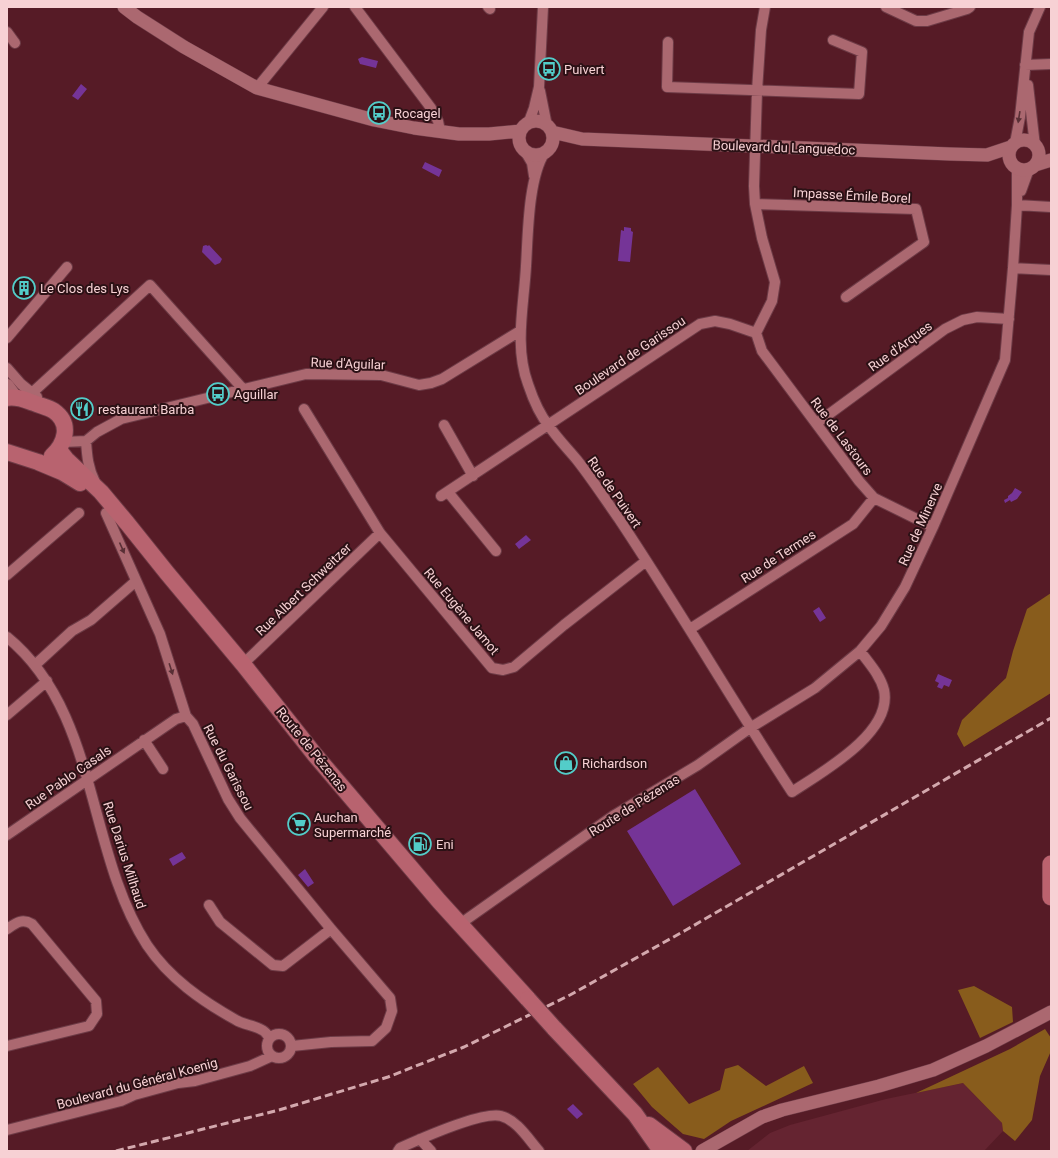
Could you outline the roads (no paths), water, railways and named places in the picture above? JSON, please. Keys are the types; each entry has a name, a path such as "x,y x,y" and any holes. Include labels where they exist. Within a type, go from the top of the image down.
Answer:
{"highway":[{"path":"1051,864 1051,897"}],"main road":[{"path":"10,393 56,412 63,422 63,442 66,460 94,491 127,522 167,573"},
{"path":"38,462 52,457 63,442"},
{"path":"7,452 62,472 94,491 106,513 167,573"},
{"name":"Route de Pézenas","path":"167,573 243,664 315,755 460,924 554,1028 635,1114 661,1151"},
{"name":"Route de Pézenas","path":"635,1114 684,1151"}],"street":[{"path":"124,7 184,47 257,88 374,120 440,132 459,134 489,134 524,127 538,122 549,129"},
{"path":"257,88 323,7"},
{"path":"355,7 431,108 438,121 440,132"},
{"path":"523,149 519,137 534,108 539,87 543,7"},
{"path":"756,333 772,301 775,282 762,238 755,204 757,91 764,7"},
{"path":"886,7 916,21 927,21 970,7"},
{"path":"1040,7 1029,32 1013,145 1009,153 1010,159 1023,167 1051,160"},
{"path":"7,32 15,43"},
{"path":"668,42 667,87 859,94 862,52 833,40"},
{"path":"1025,65 1051,64"},
{"path":"1023,167 1038,160 1025,65"},
{"path":"489,134 517,143 523,149 535,155 547,150 553,138 549,129 539,87"},
{"name":"Boulevard du Languedoc","path":"549,129 582,139"},
{"name":"Boulevard du Languedoc","path":"547,150 565,142 582,139 987,155 1023,167"},
{"path":"1013,145 1021,141 1027,141 1033,143 1036,147 1051,152"},
{"name":"Boulevard du Languedoc","path":"987,155 1013,145"},
{"name":"Rue de Puivert","path":"523,149 532,163 535,178"},
{"name":"Rue de Puivert","path":"547,150 540,160 535,178 527,232 526,266 520,331 521,356 527,382 538,409 548,426 602,494 690,629 750,728 792,792 846,756 866,737 880,717 884,701 884,690 878,676 860,651"},
{"name":"Rue de Minerve","path":"750,728 815,688 860,651 881,626 905,588 933,528 1004,360 1009,319 1017,205 1023,167"},
{"name":"Impasse Émile Borel","path":"755,204 916,209 924,242 846,298"},
{"path":"1017,205 1051,207"},
{"path":"7,338 67,267"},
{"path":"1013,268 1051,270"},
{"path":"33,392 150,285 243,389"},
{"name":"Rue d'Arques","path":"817,423 945,328 962,320 977,317 1009,319"},
{"name":"Boulevard de Garissou","path":"496,551 445,494 700,324 715,321 730,324 756,333"},
{"name":"Rue d'Aguilar","path":"86,441 97,432 121,419 306,374 381,375 419,385 431,383 442,379 520,331"},
{"name":"Rue de Lastours","path":"756,333 762,351 859,481 874,498 933,528"},
{"path":"7,368 21,384 33,392 48,408"},
{"name":"Rue Eugène Jamot","path":"304,409 380,533 492,668 502,670 514,667 564,625 646,561"},
{"path":"444,425 473,476"},
{"name":"Rue d'Aguilar","path":"63,442 97,432"},
{"path":"63,442 86,441 87,458 94,491"},
{"name":"Rue de Termes","path":"690,629 854,524 874,498"},
{"path":"7,575 79,513"},
{"name":"Rue du Garissou","path":"106,513 160,634 186,716 193,724 228,799 240,818 390,998 392,1011 386,1028 372,1041 332,1042 292,1046"},
{"name":"Rue Albert Schweitzer","path":"243,664 380,533"},
{"path":"35,665 72,631 91,620 136,581"},
{"name":"Rue Darius Milhaud","path":"7,637 35,665 46,681 66,717 87,780 116,879 134,921 147,944 156,957 179,982 206,1002 238,1021 262,1030 270,1038"},
{"path":"9,710 46,681"},
{"name":"Rue Pablo Casals","path":"7,835 144,740 176,719 186,716"},
{"name":"Route de Pézenas","path":"460,924 613,816 698,765 750,728"},
{"path":"144,740 163,769"},
{"path":"209,905 220,922 273,965 283,966 331,929"},
{"path":"7,929 19,922 27,921 32,924 96,1000 97,1014 90,1026 7,1046"},
{"path":"702,1151 762,1117 782,1110 879,1086 933,1070 986,1046 1051,1012"},
{"path":"276,1034 282,1034 288,1037 292,1046 290,1052 286,1056 276,1058 268,1051 267,1044 270,1038 276,1034"},
{"name":"Boulevard du Général Koenig","path":"7,1130 121,1101 134,1095 178,1083 195,1081 250,1066 272,1056"},
{"path":"398,1151 400,1148 420,1139 459,1124 488,1116 502,1116 514,1123 539,1151"},
{"path":"719,1151 736,1133"},
{"path":"420,1139 431,1151"}],"railway":[{"path":"116,1151 279,1110 388,1077 464,1047 570,995 686,930 1051,718"}],"place":[{"name":"Puivert","path":"549,69"},
{"name":"Rocagel","path":"379,113"},
{"name":"Le Clos des Lys","path":"24,288"},
{"name":"Aguillar","path":"218,394"},
{"name":"restaurant Barba","path":"82,409"},
{"name":"Richardson","path":"566,763"},
{"name":"Auchan Supermarché","path":"299,824"},
{"name":"Eni","path":"420,844"}]}
